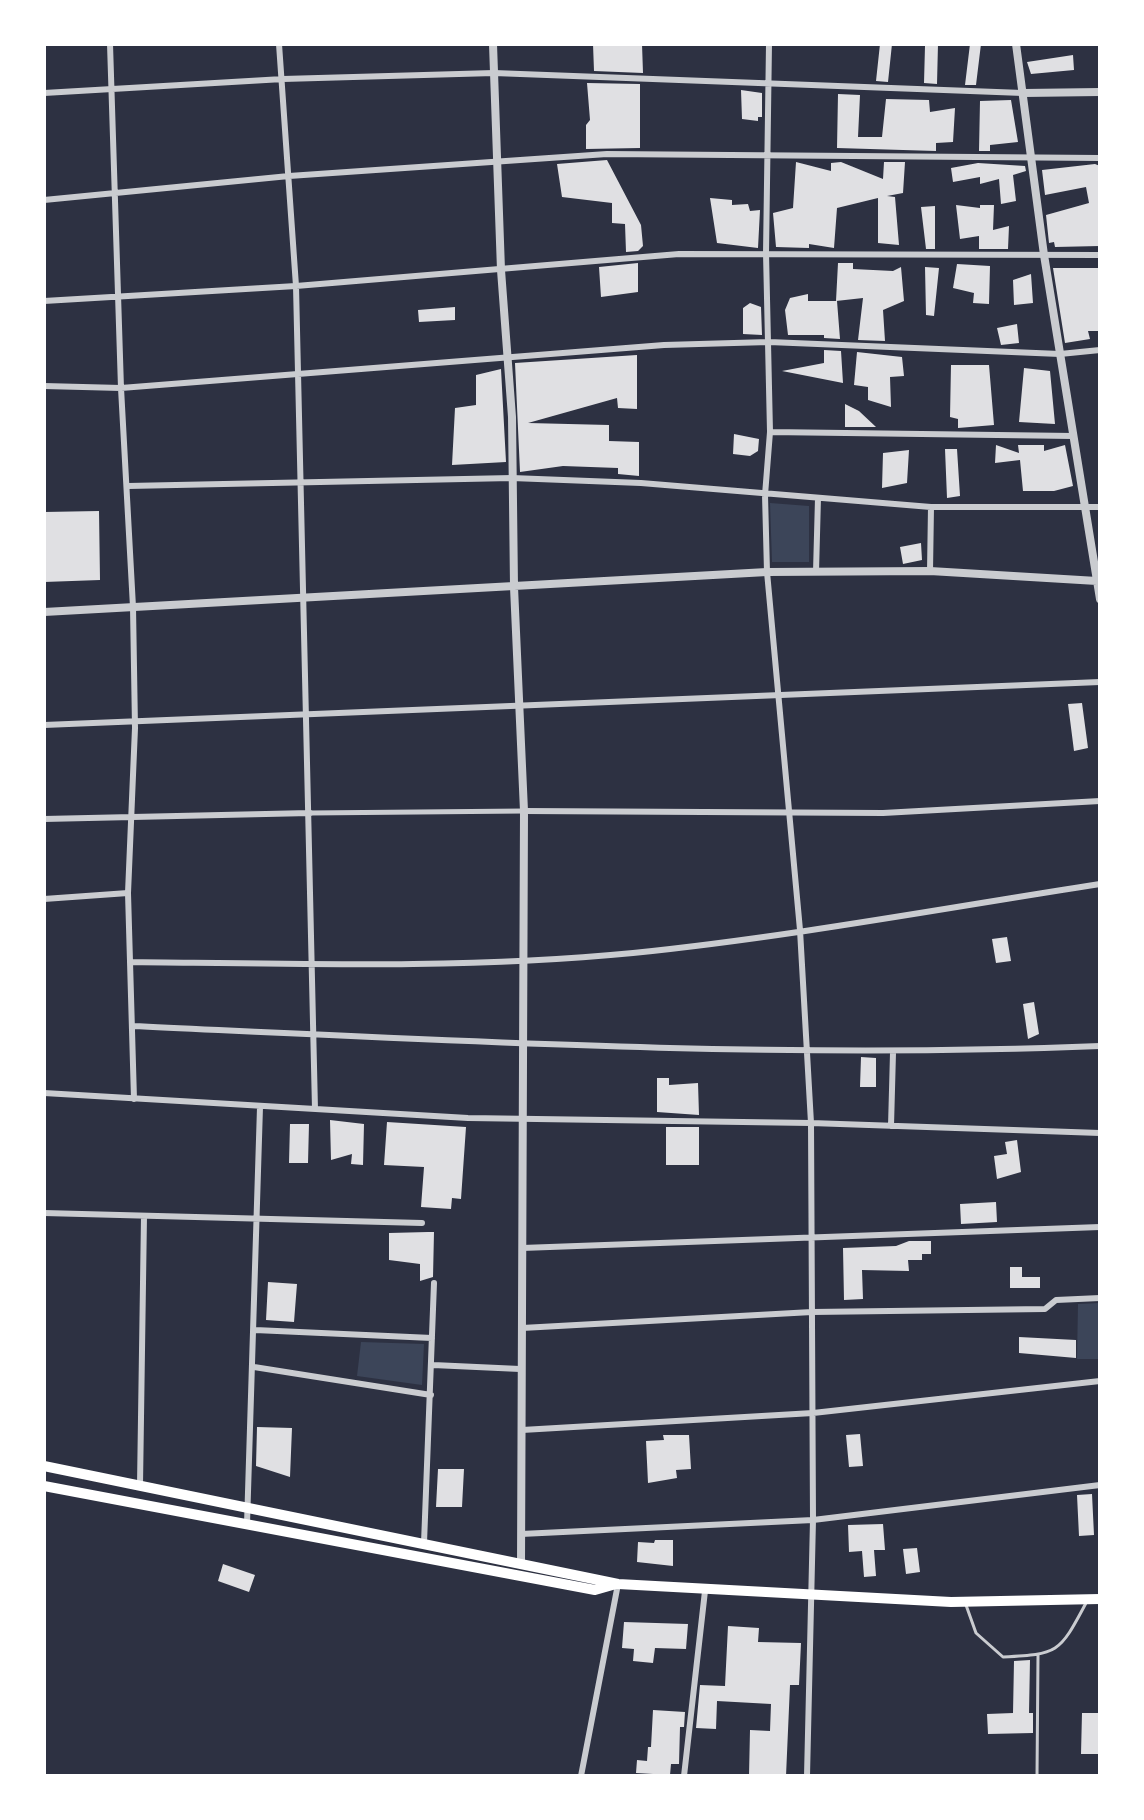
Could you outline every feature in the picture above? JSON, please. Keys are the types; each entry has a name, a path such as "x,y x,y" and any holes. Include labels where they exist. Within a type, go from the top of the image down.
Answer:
{"main road":[{"path":"44,1466 618,1584 705,1591 964,1601 1094,1599"},
{"path":"44,1486 595,1590 618,1584"}],"street":[{"path":"110,44 117,297 133,607 135,721 128,893 134,1099"},
{"path":"279,44 296,286 315,1109"},
{"path":"493,44 524,811 521,1563"},
{"path":"769,44 766,253 770,432 765,495 767,572 800,930 811,1123 813,1520 807,1776"},
{"path":"1016,44 1044,255 1100,599"},
{"path":"44,93 283,79 494,73 615,75 768,85 1024,93 1100,92"},
{"path":"44,200 289,176 681,152 1100,158"},
{"path":"44,301 296,286 648,256 766,253 1100,255"},
{"path":"44,386 121,388 664,345 769,342 1060,354 1100,350"},
{"path":"770,432 1073,436"},
{"path":"128,486 512,478 641,483 931,507 1100,507"},
{"path":"816,572 818,498"},
{"path":"930,571 931,507"},
{"path":"44,612 767,572 930,571 1097,581"},
{"path":"44,725 1100,682"},
{"path":"44,819 524,811 789,814 1100,801"},
{"path":"131,962 313,964 523,960 633,953 1100,884"},
{"path":"44,899 128,893"},
{"path":"132,1026 522,1046 809,1049 893,1053 1100,1046"},
{"path":"891,1126 893,1053"},
{"path":"44,1093 522,1119 811,1123 1100,1133"},
{"path":"247,1524 250,1506 260,1107"},
{"path":"44,1213 258,1216 422,1223"},
{"path":"140,1485 144,1216"},
{"path":"522,1248 1100,1227"},
{"path":"424,1543 434,1283"},
{"path":"522,1328 812,1312 1045,1309 1056,1300 1100,1298"},
{"path":"255,1330 432,1338"},
{"path":"433,1365 520,1369"},
{"path":"254,1367 431,1395"},
{"path":"522,1430 813,1413 1100,1381"},
{"path":"521,1534 813,1520 1100,1485"},
{"path":"581,1776 618,1584"},
{"path":"684,1776 705,1591"}],"lane":[{"path":"964,1601 976,1633 991,1650 1003,1657 1038,1655 1057,1648 1094,1599"},
{"path":"1037,1776 1038,1655"}],"shaded area":[{"path":"770,503 809,506 809,562 772,562"},
{"path":"1100,1303 1100,1359 1077,1359 1078,1304"},
{"path":"361,1342 424,1344 422,1385 357,1376"}],"building":[{"path":"593,44 642,44 643,73 594,71"},
{"path":"880,44 892,44 888,82 876,81"},
{"path":"938,44 937,84 924,83 925,46"},
{"path":"970,44 981,44 976,85 965,85"},
{"path":"1073,55 1074,70 1031,74 1027,62"},
{"path":"587,83 640,84 640,148 586,149 586,125 590,120"},
{"path":"741,90 762,93 762,117 758,117 758,121 742,119"},
{"path":"838,94 860,95 858,137 882,137 886,99 929,100 930,112 955,108 953,142 936,143 936,151 837,148"},
{"path":"1011,100 1018,142 990,145 990,151 979,151 980,101"},
{"path":"607,160 641,225 643,246 638,251 626,252 625,224 612,223 612,203 562,197 557,164"},
{"path":"796,162 831,171 831,163 841,162 883,179 884,162 905,162 903,193 887,196 895,197 899,245 878,243 878,198 837,208 834,248 809,244 809,248 776,247 773,213 793,208"},
{"path":"978,163 1025,166 1026,171 1013,175 1016,201 1001,204 999,179 980,184 980,177 953,182 951,168"},
{"path":"1100,166 1100,246 1055,247 1054,242 1049,243 1046,215 1089,203 1086,187 1045,195 1042,170"},
{"path":"710,198 732,200 732,205 748,204 750,211 760,210 758,248 717,243"},
{"path":"956,205 980,208 980,205 994,205 993,230 1009,226 1008,249 979,249 979,236 960,239"},
{"path":"935,206 935,249 926,249 921,207"},
{"path":"638,263 638,292 601,297 599,267"},
{"path":"838,263 853,263 853,269 893,271 901,267 904,301 883,310 885,341 858,340 863,298 836,301"},
{"path":"957,264 990,266 989,304 973,303 974,293 953,288"},
{"path":"925,267 939,268 934,316 926,315"},
{"path":"1053,268 1100,268 1100,331 1088,331 1090,339 1065,343"},
{"path":"1031,274 1033,303 1014,305 1013,280"},
{"path":"808,294 808,301 837,301 840,339 824,338 824,335 788,335 785,310 790,298"},
{"path":"750,303 761,307 762,335 743,334 743,308"},
{"path":"455,307 455,320 419,322 418,310"},
{"path":"1017,324 1019,343 1001,345 997,328"},
{"path":"824,350 841,351 843,383 782,371 824,363"},
{"path":"857,352 902,357 904,376 890,377 891,407 868,400 868,387 854,385"},
{"path":"637,355 637,409 618,408 617,398 528,423 609,425 609,441 639,442 639,476 618,474 618,468 563,466 520,472 515,363"},
{"path":"951,365 989,365 994,425 958,428 958,419 950,417"},
{"path":"1024,368 1050,371 1055,424 1019,422"},
{"path":"501,369 506,462 452,465 455,408 476,405 476,375"},
{"path":"845,404 859,411 876,427 845,427"},
{"path":"734,434 759,439 758,451 750,456 733,454"},
{"path":"996,445 1019,453 1018,445 1044,445 1044,451 1065,445 1073,486 1054,491 1023,491 1020,460 995,463"},
{"path":"945,449 957,449 960,496 947,498"},
{"path":"909,450 907,483 882,488 883,453"},
{"path":"99,511 100,580 44,582 44,512"},
{"path":"921,543 922,560 903,564 900,547"},
{"path":"1082,703 1088,748 1074,751 1068,704"},
{"path":"1007,937 1011,961 996,963 992,939"},
{"path":"1034,1002 1039,1034 1028,1039 1023,1004"},
{"path":"861,1057 876,1058 876,1087 860,1087"},
{"path":"657,1078 669,1078 669,1085 698,1083 699,1115 657,1112"},
{"path":"330,1120 364,1124 363,1165 351,1164 352,1154 331,1160"},
{"path":"387,1122 466,1127 461,1199 452,1198 451,1209 421,1207 424,1167 384,1165"},
{"path":"290,1124 309,1124 308,1163 289,1163"},
{"path":"666,1127 699,1127 699,1165 666,1165"},
{"path":"1017,1140 1021,1172 997,1179 994,1156 1007,1154 1005,1142"},
{"path":"996,1202 997,1222 961,1224 960,1204"},
{"path":"434,1232 433,1277 420,1281 420,1264 389,1260 389,1233"},
{"path":"909,1241 931,1241 931,1254 922,1254 922,1260 908,1260 909,1271 862,1270 863,1299 844,1300 843,1248 896,1246"},
{"path":"1010,1267 1022,1267 1022,1277 1040,1277 1040,1288 1010,1288"},
{"path":"268,1282 297,1284 294,1322 266,1320"},
{"path":"1019,1337 1076,1340 1076,1358 1019,1353"},
{"path":"257,1427 292,1428 290,1477 256,1466"},
{"path":"860,1434 863,1466 849,1467 846,1435"},
{"path":"663,1435 689,1435 691,1469 676,1470 677,1478 648,1483 646,1441 664,1440"},
{"path":"438,1469 464,1469 462,1507 436,1507"},
{"path":"1092,1494 1094,1535 1079,1536 1077,1495"},
{"path":"883,1524 885,1550 874,1550 876,1576 864,1577 862,1551 849,1552 848,1525"},
{"path":"655,1540 673,1540 673,1566 637,1562 638,1542 654,1543"},
{"path":"917,1548 920,1572 906,1574 903,1549"},
{"path":"223,1564 255,1575 249,1592 218,1581"},
{"path":"624,1622 688,1624 686,1649 655,1648 653,1663 633,1661 634,1649 622,1648"},
{"path":"728,1626 759,1628 758,1642 801,1643 799,1685 790,1685 786,1776 749,1776 750,1730 770,1731 771,1704 717,1701 716,1729 696,1728 700,1685 725,1686"},
{"path":"1030,1660 1029,1713 1033,1713 1033,1733 988,1734 987,1714 1013,1713 1014,1661"},
{"path":"653,1710 685,1712 684,1727 680,1727 679,1764 671,1764 670,1775 636,1773 637,1760 647,1761 648,1747 651,1747"},
{"path":"1082,1713 1100,1713 1100,1754 1081,1754"}]}
